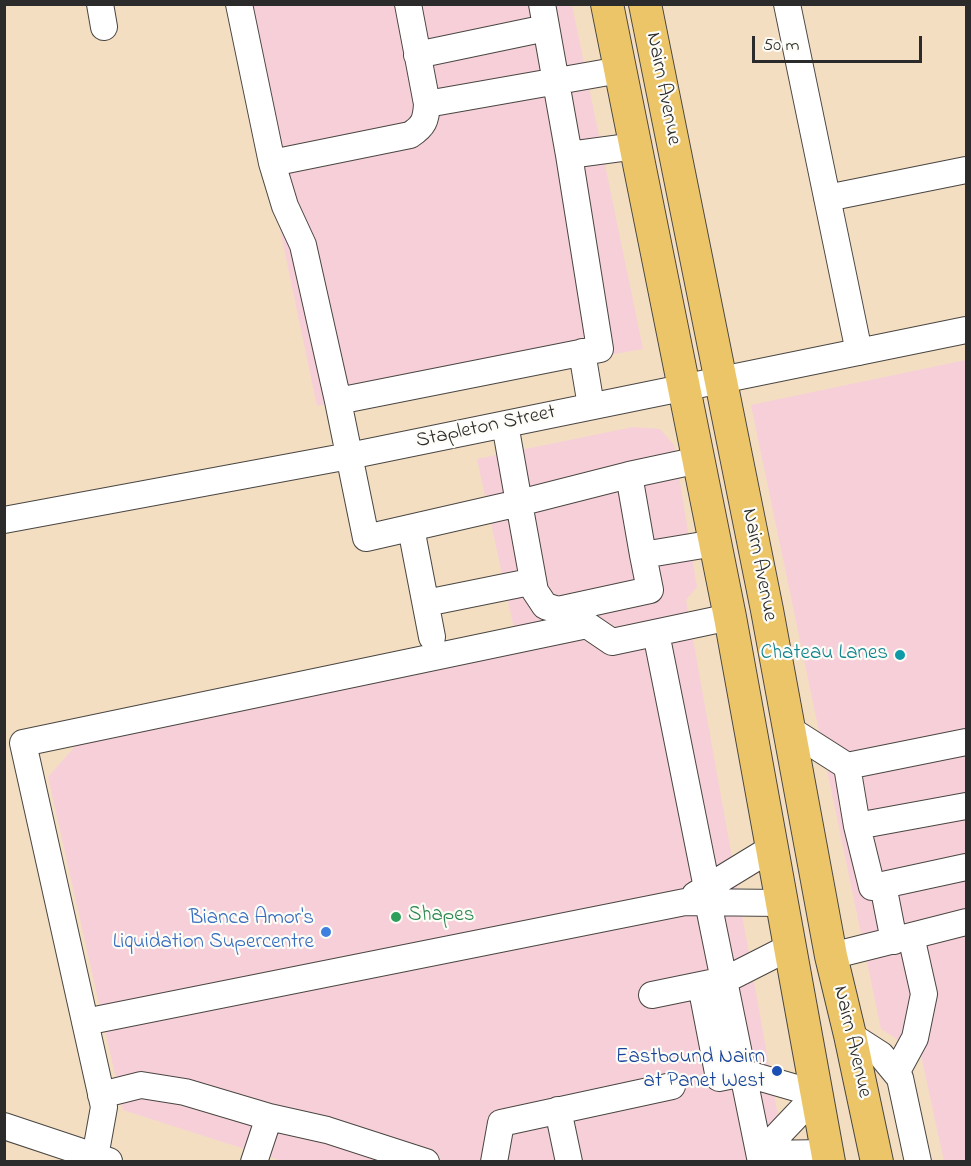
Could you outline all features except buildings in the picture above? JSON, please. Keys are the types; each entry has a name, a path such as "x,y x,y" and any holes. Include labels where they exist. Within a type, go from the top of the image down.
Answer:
{"main road":[{"name":"Nairn Avenue","path":"607,4 730,617 828,1159"},
{"name":"Nairn Avenue","path":"645,4 767,610 831,956 877,1161"},
{"path":"620,70 657,63"},
{"path":"730,617 767,610"},
{"path":"807,1041 850,1035"}],"street":[{"path":"239,4 272,163 285,206 303,245 366,538 699,460"},
{"path":"272,163 410,135 422,128 426,119 427,104 408,4"},
{"path":"787,4 859,352"},
{"path":"338,401 600,349 544,16 417,55"},
{"path":"427,104 620,70"},
{"path":"569,155 636,146"},
{"path":"826,198 966,170"},
{"name":"Stapleton Street","path":"4,520 349,456 591,406 721,382 966,330"},
{"path":"582,352 591,406"},
{"path":"505,424 535,591 545,606 558,610 650,590 629,475"},
{"path":"411,528 432,637"},
{"path":"643,555 715,543"},
{"path":"426,603 520,584"},
{"path":"4,1126 103,1159 104,1107 23,743 587,625 612,642 730,617"},
{"path":"656,633 700,897 725,980 761,1157"},
{"path":"789,729 847,766 966,742"},
{"path":"847,766 857,826 872,887 966,867"},
{"path":"857,826 966,806"},
{"path":"700,897 772,848"},
{"path":"883,885 924,994 915,1038 896,1073"},
{"path":"85,1022 700,897 782,903"},
{"path":"831,956 966,923"},
{"path":"652,995 725,980 790,947"},
{"path":"700,985 719,1078 744,1073 817,1094 761,1157"},
{"path":"850,1035 881,1055 900,1078 918,1161"},
{"path":"101,1095 141,1086 185,1092 269,1117 327,1130 426,1161"},
{"path":"494,1161 501,1123 672,1086"},
{"path":"558,1110 569,1161"},
{"path":"254,1161 269,1117"},
{"path":"761,1157 828,1159"}],"shaded area":[{"path":"233,5 572,5 643,349 317,406"},
{"path":"966,360 966,1161 944,1161 921,1055 881,1029 751,405"},
{"path":"633,427 660,429 674,445 697,587 686,600 786,1161 282,1161 123,1110 48,777 85,735 518,647 477,459"}],"place":[{"name":"Chateau Lanes","path":"900,655"},
{"name":"Shapes","path":"396,917"},
{"name":"Bianca Amor's Liquidation Supercentre","path":"326,932"},
{"name":"Eastbound Nairn at Panet West","path":"777,1071"}]}
